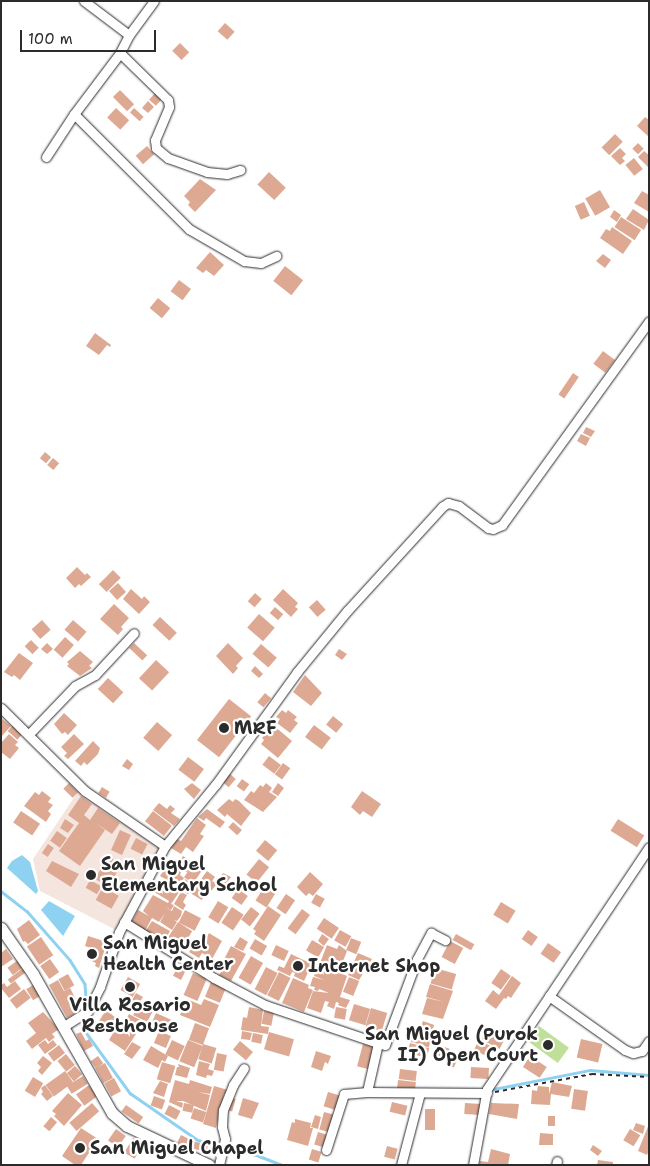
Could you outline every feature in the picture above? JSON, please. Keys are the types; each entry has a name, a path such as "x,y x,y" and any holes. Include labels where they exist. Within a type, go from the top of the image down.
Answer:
{"street":[{"path":"84,1 129,35"},
{"path":"46,157 74,114 120,53 129,35 154,1"},
{"path":"120,53 168,100 169,108 155,140 156,148 173,160 207,172 227,174 240,170"},
{"path":"74,114 189,229 244,262 261,263 276,256"},
{"path":"64,1026 88,1011 100,987 124,922 165,846 216,784 303,664 347,611 443,506 448,503 459,506 488,528 494,529 502,525 649,321"},
{"path":"29,734 75,686 95,675 134,632"},
{"path":"1,708 85,791 165,846"},
{"path":"473,1165 487,1089 649,848"},
{"path":"124,922 214,978 265,1005 385,1045 417,959 431,933 445,940"},
{"path":"1,928 33,974 112,1113 127,1126 209,1165"},
{"path":"548,996 624,1050 642,1051 649,1041"},
{"path":"367,1092 378,1043"},
{"path":"218,1165 225,1139 222,1127 223,1110 233,1085 244,1068"},
{"path":"326,1150 344,1094 367,1092 487,1093"},
{"path":"401,1165 420,1093"}],"path":[{"path":"487,1093 592,1074 649,1077"}],"shaded area":[{"name":"San Miguel Elementary School","path":"79,790 161,846 116,930 40,891 33,859"}],"green space":[{"name":"San Miguel (Purok II) Open Court","path":"539,1026 569,1048 558,1063 528,1041"}],"water":[{"path":"22,855 30,862 38,891 36,894 7,868 12,861"},
{"path":"49,901 75,916 63,936 41,910"}],"building":[{"path":"225,23 235,32 227,40 218,31"},
{"path":"180,43 189,52 181,60 172,51"},
{"path":"120,90 134,104 127,111 113,97"},
{"path":"155,93 162,99 156,106 149,100"},
{"path":"148,101 154,107 148,113 142,108"},
{"path":"116,108 129,120 120,130 107,118"},
{"path":"134,108 144,117 140,121 130,112"},
{"path":"645,117 649,120 649,137 637,126"},
{"path":"615,134 623,142 609,155 602,147"},
{"path":"638,143 644,149 638,154 632,149"},
{"path":"147,146 154,154 143,164 136,156"},
{"path":"620,148 626,154 622,158 625,161 620,165 611,156"},
{"path":"644,151 649,155 649,168 638,157"},
{"path":"634,158 643,169 634,176 625,165"},
{"path":"269,172 286,188 274,200 257,184"},
{"path":"200,179 216,190 195,212 188,205 190,202 184,196"},
{"path":"600,190 610,207 595,216 585,198"},
{"path":"642,191 649,195 649,212 634,203"},
{"path":"584,202 590,216 581,220 575,206"},
{"path":"633,209 649,220 644,230 626,219"},
{"path":"614,210 621,215 617,222 610,217"},
{"path":"621,217 641,230 635,240 614,227"},
{"path":"612,227 632,241 623,254 600,238 606,229 610,231"},
{"path":"210,252 224,265 214,276 206,270 203,273 196,268"},
{"path":"603,254 611,260 605,268 596,261"},
{"path":"285,266 303,280 291,295 273,281"},
{"path":"179,280 191,289 183,300 171,291"},
{"path":"158,298 170,308 162,318 150,308"},
{"path":"95,333 111,345 110,347 107,345 99,355 86,346"},
{"path":"603,351 615,360 605,373 593,364"},
{"path":"573,373 579,377 564,398 558,395"},
{"path":"586,427 595,431 591,437 583,433"},
{"path":"581,434 590,438 586,446 577,441"},
{"path":"45,452 51,457 46,463 40,458"},
{"path":"53,458 59,463 53,470 47,465"},
{"path":"77,567 85,575 87,573 91,577 81,586 79,584 75,588 66,578"},
{"path":"113,570 121,578 107,592 99,584"},
{"path":"118,583 126,592 117,600 109,591"},
{"path":"131,589 142,599 144,596 150,602 139,614 123,599"},
{"path":"283,589 298,603 295,607 298,609 291,617 273,600"},
{"path":"255,593 262,599 255,607 248,601"},
{"path":"317,600 326,610 318,617 309,607"},
{"path":"114,604 129,618 121,627 123,629 118,635 100,619"},
{"path":"275,607 283,614 278,620 270,613"},
{"path":"259,614 275,628 263,641 247,628"},
{"path":"160,617 177,633 169,641 152,625"},
{"path":"42,620 51,630 40,639 32,629"},
{"path":"73,620 87,632 78,642 64,630"},
{"path":"65,637 74,645 63,658 54,650"},
{"path":"31,640 39,648 32,654 25,646"},
{"path":"47,643 53,649 47,654 41,649"},
{"path":"134,643 147,655 142,660 129,648"},
{"path":"228,643 243,658 236,666 238,668 233,674 216,656"},
{"path":"261,644 277,658 268,668 252,654"},
{"path":"339,649 347,654 342,660 335,655"},
{"path":"80,651 93,662 89,666 92,668 80,676 67,666 69,664 67,662"},
{"path":"19,653 33,663 20,680 14,675 12,677 4,672"},
{"path":"156,660 169,672 152,691 139,678"},
{"path":"255,666 263,674 259,678 251,671"},
{"path":"305,675 322,693 311,706 293,692"},
{"path":"108,678 123,692 113,703 98,689"},
{"path":"265,693 271,698 263,707 257,702"},
{"name":"MRF","path":"229,699 251,716 219,757 197,740"},
{"path":"282,710 286,713 288,710 297,717 294,720 298,723 290,733 277,723 280,719 276,717"},
{"path":"64,713 77,725 68,735 65,732 62,734 54,724"},
{"path":"333,716 343,724 336,733 326,725"},
{"path":"1,718 11,726 1,737"},
{"path":"267,720 292,741 278,758 261,744 264,740 262,738 267,732 261,727"},
{"path":"157,722 172,735 158,751 143,738"},
{"path":"13,725 23,734 17,740 8,731"},
{"path":"314,725 331,738 322,750 305,737"},
{"path":"9,734 18,742 15,745 19,748 10,759 1,752 1,743"},
{"path":"74,734 84,744 68,759 64,756 67,753 61,747"},
{"path":"93,741 100,748 98,754 87,765 84,762 81,766 75,761"},
{"path":"269,756 281,765 274,774 262,765"},
{"path":"188,757 204,769 194,782 178,770"},
{"path":"127,759 133,764 129,770 122,766"},
{"path":"283,763 290,768 282,780 275,774"},
{"path":"229,773 236,779 229,787 222,781"},
{"path":"242,779 249,784 244,792 237,786"},
{"path":"69,783 78,792 73,798 63,789"},
{"path":"192,783 201,790 194,799 184,789"},
{"path":"266,783 272,788 269,792 277,797 263,812 244,800 251,791 254,793 260,785 263,787"},
{"path":"278,783 284,788 278,796 272,792"},
{"path":"102,787 110,792 106,798 98,793"},
{"path":"42,791 51,798 48,802 53,805 48,811 51,814 46,822 24,806 35,792 39,795"},
{"path":"362,791 381,804 372,817 363,811 360,815 351,807"},
{"path":"81,796 92,804 84,815 90,820 98,808 120,823 112,834 94,822 105,830 80,866 59,851 79,823 68,815"},
{"path":"229,799 233,802 235,799 239,801 251,813 241,826 227,814 225,817 217,810"},
{"path":"159,803 167,809 170,805 175,809 171,813 180,819 174,826 153,810"},
{"path":"207,809 225,822 220,828 206,818 204,821 198,817"},
{"path":"21,811 40,824 32,835 13,823"},
{"path":"153,811 172,826 164,836 145,821"},
{"path":"197,818 206,825 200,834 204,836 193,852 186,847 181,854 171,848 177,839 181,841"},
{"path":"65,819 74,825 68,833 60,828"},
{"path":"618,819 644,835 637,847 611,831"},
{"path":"233,822 242,830 237,835 228,827"},
{"path":"120,830 131,835 122,855 111,850"},
{"path":"57,831 67,838 60,848 50,841"},
{"path":"136,838 148,844 142,855 131,849"},
{"path":"265,840 277,850 268,861 256,851"},
{"path":"48,844 54,848 48,857 42,853"},
{"path":"107,856 121,863 109,886 95,879"},
{"path":"183,856 193,862 187,872 177,866"},
{"path":"259,859 269,867 257,883 246,875"},
{"path":"52,861 79,874 71,887 46,871"},
{"path":"168,864 181,872 180,875 184,878 179,887 160,876"},
{"path":"193,864 202,870 193,883 184,877"},
{"path":"207,871 215,877 212,881 217,884 211,891 199,882"},
{"path":"310,872 323,884 313,896 309,893 306,896 297,887"},
{"path":"223,873 231,877 226,884 219,880"},
{"path":"162,879 180,891 171,904 174,905 171,910 165,907 172,911 174,906 182,911 181,916 177,921 174,920 177,922 172,930 160,922 165,913 159,922 152,918 145,931 131,923 138,910 149,916 143,911 153,895 168,903 169,901 151,890 157,881 160,882"},
{"path":"185,879 194,885 188,894 179,888"},
{"path":"90,880 101,886 97,894 86,888"},
{"path":"196,886 206,892 202,900 191,894"},
{"path":"103,887 119,896 111,909 96,900"},
{"path":"264,887 275,894 267,907 256,901"},
{"path":"238,889 248,896 242,905 232,898"},
{"path":"181,892 187,895 183,902 186,905 183,910 174,904"},
{"path":"286,894 295,900 286,914 276,908"},
{"path":"316,894 325,899 320,908 311,903"},
{"path":"218,901 228,907 219,923 208,917"},
{"path":"501,902 516,911 508,924 493,915"},
{"path":"268,906 281,915 264,941 254,934 256,931 253,929"},
{"path":"232,907 244,915 233,931 221,923"},
{"path":"251,907 260,914 250,926 241,920"},
{"path":"302,909 310,915 296,934 288,928"},
{"path":"185,910 201,918 195,931 179,922"},
{"path":"324,918 339,928 332,939 317,929"},
{"path":"29,920 40,935 28,944 25,941 23,942 17,929"},
{"path":"152,921 170,931 165,940 145,932"},
{"path":"178,922 192,931 180,950 166,940"},
{"path":"340,930 351,936 346,947 334,940"},
{"path":"528,930 538,937 532,946 522,939"},
{"path":"209,933 222,941 212,959 202,953 199,958 189,952 192,948 200,950"},
{"path":"322,934 329,939 324,946 318,941"},
{"path":"456,934 474,944 471,950 453,940"},
{"path":"88,936 107,942 99,968 95,966 96,963 87,959 91,948 85,946"},
{"path":"41,937 53,955 39,965 27,947"},
{"path":"240,937 248,942 243,951 234,947"},
{"path":"351,938 361,942 356,954 346,950"},
{"path":"255,939 267,946 262,956 250,949"},
{"path":"312,940 324,947 318,957 306,950"},
{"path":"450,941 463,948 455,964 442,957"},
{"path":"548,943 561,952 554,963 541,954"},
{"path":"276,945 289,951 284,961 271,955"},
{"path":"327,945 337,949 339,945 347,951 340,969 320,963"},
{"path":"231,946 246,954 231,981 219,975 224,967 221,965"},
{"path":"6,949 13,959 1,967 1,953"},
{"path":"358,953 372,959 359,980 348,975"},
{"name":"Internet Shop","path":"291,954 312,964 304,981 294,976 295,973 292,972 290,976 277,970 279,966 284,968"},
{"path":"251,956 263,963 251,985 238,978"},
{"path":"50,959 59,972 49,979 40,966"},
{"path":"18,960 23,967 13,975 7,968"},
{"path":"212,960 220,965 216,971 208,967"},
{"path":"318,964 339,970 338,972 347,976 340,997 350,1000 346,1008 338,1005 339,1003 336,1002 334,1009 327,1006 329,1002 325,1001 321,1013 307,1008 313,991 329,993 319,989 318,991 314,990 315,987 310,986 313,977 324,980 314,976"},
{"path":"178,966 186,970 181,980 173,976"},
{"path":"266,967 278,973 266,995 255,989"},
{"path":"23,968 26,972 11,983 8,979"},
{"path":"435,968 456,974 452,989 431,983"},
{"path":"501,969 511,976 501,990 491,983"},
{"path":"279,972 291,978 279,1001 267,995"},
{"path":"193,973 207,979 197,1001 184,995"},
{"path":"68,974 74,985 65,991 58,979"},
{"path":"512,976 521,983 511,998 508,996 506,999 504,998 496,1009 485,1001 493,990 499,995"},
{"name":"Villa Rosario Resthouse","path":"128,977 140,984 133,997 120,990"},
{"path":"349,977 359,981 353,996 343,992"},
{"path":"293,978 309,985 308,988 313,990 304,1012 282,1003"},
{"path":"58,980 64,991 70,988 79,1005 75,1007 78,1012 67,1018 49,985"},
{"path":"15,981 21,989 9,998 1,988 1,985 4,983 7,987"},
{"path":"211,982 226,988 220,1003 205,997"},
{"path":"430,984 453,991 443,1019 422,1014 427,998 445,1002 426,997"},
{"path":"33,985 40,996 33,1000 26,989"},
{"path":"24,989 31,998 17,1009 10,1000"},
{"name":"Villa Rosario Resthouse","path":"136,993 143,997 137,1007 130,1003"},
{"path":"187,999 201,1005 204,999 219,1005 210,1027 180,1015"},
{"path":"124,1001 134,1008 132,1012 121,1005"},
{"path":"354,1004 370,1009 365,1025 349,1020"},
{"name":"Villa Rosario Resthouse","path":"140,1005 153,1011 147,1022 133,1015"},
{"path":"249,1007 263,1010 261,1026 269,1027 268,1034 241,1030 243,1017 247,1018"},
{"path":"336,1007 347,1009 345,1020 334,1018"},
{"path":"371,1008 387,1013 382,1031 365,1026"},
{"path":"106,1010 136,1034 125,1051 109,1040 115,1030 120,1032 99,1021"},
{"path":"264,1011 274,1013 271,1026 262,1024"},
{"path":"43,1012 59,1029 52,1034 55,1037 49,1042 46,1038 32,1049 26,1041 36,1033 28,1023"},
{"path":"156,1013 172,1020 166,1032 151,1025"},
{"path":"129,1014 144,1022 139,1032 124,1024"},
{"path":"423,1021 434,1025 432,1033 420,1029"},
{"path":"195,1023 209,1028 203,1045 189,1040"},
{"path":"488,1026 507,1036 499,1049 481,1039"},
{"path":"414,1028 433,1034 429,1047 410,1041"},
{"path":"159,1031 171,1036 166,1048 154,1043"},
{"path":"242,1031 252,1033 250,1040 241,1039"},
{"path":"81,1032 86,1041 89,1039 93,1046 84,1051 76,1034"},
{"path":"269,1032 294,1039 289,1056 264,1049"},
{"path":"253,1033 263,1035 261,1044 251,1042"},
{"path":"581,1039 602,1044 598,1062 577,1058"},
{"path":"45,1040 48,1044 53,1040 57,1045 45,1054 38,1045"},
{"path":"172,1040 185,1046 178,1060 165,1055"},
{"path":"188,1040 203,1046 194,1067 179,1061"},
{"path":"479,1040 491,1046 486,1056 474,1050"},
{"path":"240,1041 253,1052 246,1060 233,1049"},
{"path":"132,1042 141,1047 132,1059 124,1054"},
{"path":"410,1043 429,1048 427,1058 407,1053"},
{"path":"203,1044 216,1048 212,1063 198,1059"},
{"path":"363,1044 374,1047 368,1069 357,1066"},
{"path":"59,1045 65,1053 54,1061 48,1053"},
{"path":"151,1046 168,1056 165,1062 162,1060 158,1068 143,1060"},
{"path":"441,1046 450,1049 446,1058 438,1056"},
{"path":"316,1051 331,1056 328,1064 325,1062 322,1071 311,1067"},
{"path":"217,1053 227,1055 224,1072 214,1070"},
{"path":"66,1054 75,1065 66,1072 57,1061"},
{"path":"43,1056 52,1063 42,1075 38,1071 41,1067 37,1063"},
{"path":"98,1056 103,1063 96,1069 91,1061"},
{"path":"450,1056 457,1059 454,1067 446,1064"},
{"path":"530,1056 547,1067 540,1078 523,1067"},
{"path":"199,1061 210,1064 208,1069 214,1071 212,1076 207,1075 206,1078 196,1075"},
{"path":"162,1062 175,1066 170,1083 157,1079"},
{"path":"105,1063 113,1078 103,1083 95,1068"},
{"path":"178,1064 190,1068 187,1078 175,1075 177,1067 179,1067"},
{"path":"75,1066 82,1074 74,1082 67,1073"},
{"path":"471,1067 489,1068 488,1079 470,1078"},
{"path":"400,1069 417,1071 416,1081 399,1079"},
{"path":"65,1071 73,1082 54,1096 46,1085"},
{"path":"83,1076 88,1084 72,1094 67,1086"},
{"path":"33,1077 43,1083 35,1097 25,1091"},
{"path":"114,1078 121,1091 111,1096 104,1083"},
{"path":"175,1080 189,1084 190,1080 212,1087 210,1094 198,1092 210,1095 206,1111 183,1101 176,1101 183,1103 182,1108 169,1102"},
{"path":"398,1080 416,1082 415,1091 397,1089"},
{"path":"160,1081 168,1084 164,1097 153,1093"},
{"path":"552,1082 572,1086 569,1097 551,1094 550,1105 531,1104 532,1090 537,1091 538,1086 549,1087 549,1094"},
{"path":"45,1085 53,1096 47,1101 41,1094 43,1092 41,1088"},
{"path":"89,1085 97,1096 84,1106 76,1094"},
{"path":"214,1086 228,1090 224,1095 216,1128 203,1124"},
{"path":"574,1089 588,1091 585,1111 571,1109"},
{"path":"328,1092 341,1096 337,1110 324,1106"},
{"path":"68,1093 82,1105 64,1126 54,1116 56,1114 52,1111"},
{"path":"154,1096 165,1100 162,1110 151,1105"},
{"path":"229,1097 236,1099 232,1111 225,1109"},
{"path":"243,1098 259,1103 252,1119 238,1115"},
{"path":"392,1102 408,1106 405,1116 390,1112"},
{"path":"92,1103 99,1111 77,1131 69,1123"},
{"path":"184,1103 194,1105 192,1113 182,1111"},
{"path":"465,1103 481,1104 480,1115 464,1114"},
{"path":"491,1103 519,1104 517,1119 489,1114"},
{"path":"126,1105 143,1117 139,1124 121,1112"},
{"path":"169,1105 181,1111 176,1120 164,1114"},
{"path":"194,1108 206,1112 203,1122 191,1118"},
{"path":"425,1109 435,1109 435,1130 425,1130"},
{"path":"324,1112 335,1115 330,1132 319,1129"},
{"path":"315,1115 321,1117 318,1129 311,1127"},
{"path":"548,1116 555,1116 555,1126 548,1126"},
{"path":"51,1117 57,1122 49,1131 43,1126"},
{"path":"295,1119 311,1123 310,1128 313,1128 308,1146 287,1140 292,1122 295,1123"},
{"path":"636,1123 645,1126 643,1134 633,1130"},
{"path":"649,1124 649,1150 647,1155 638,1151"},
{"name":"San Miguel Chapel","path":"81,1128 98,1139 81,1165 75,1165 62,1156"},
{"path":"116,1129 126,1136 118,1147 108,1140"},
{"path":"630,1129 640,1135 634,1146 623,1140"},
{"path":"318,1132 328,1135 324,1147 314,1144"},
{"path":"540,1133 553,1134 553,1145 539,1145"},
{"path":"181,1135 189,1139 185,1146 177,1142"},
{"path":"133,1138 143,1144 135,1159 124,1153"},
{"path":"190,1140 208,1146 206,1153 188,1147"},
{"path":"593,1145 602,1151 598,1156 590,1150"},
{"path":"387,1146 398,1149 395,1159 384,1157"},
{"path":"312,1149 322,1152 318,1162 309,1160"},
{"path":"491,1149 510,1154 508,1165 479,1165 480,1161 488,1162"},
{"path":"598,1160 613,1162 613,1165 597,1165"}],"waterway":[{"path":"1,891 27,911 70,960 85,984 86,999 84,1010"},
{"path":"82,1018 85,1031 130,1093 198,1140 221,1146"},
{"path":"489,1090 590,1070 649,1075"},
{"path":"226,1147 259,1156 282,1165"}],"place":[{"name":"MRF","path":"224,728"},
{"name":"San Miguel Elementary School","path":"91,875"},
{"name":"San Miguel Health Center","path":"92,954"},
{"name":"Internet Shop","path":"298,966"},
{"name":"Villa Rosario Resthouse","path":"130,987"},
{"name":"San Miguel (Purok II) Open Court","path":"548,1045"},
{"name":"San Miguel Chapel","path":"80,1148"}]}
